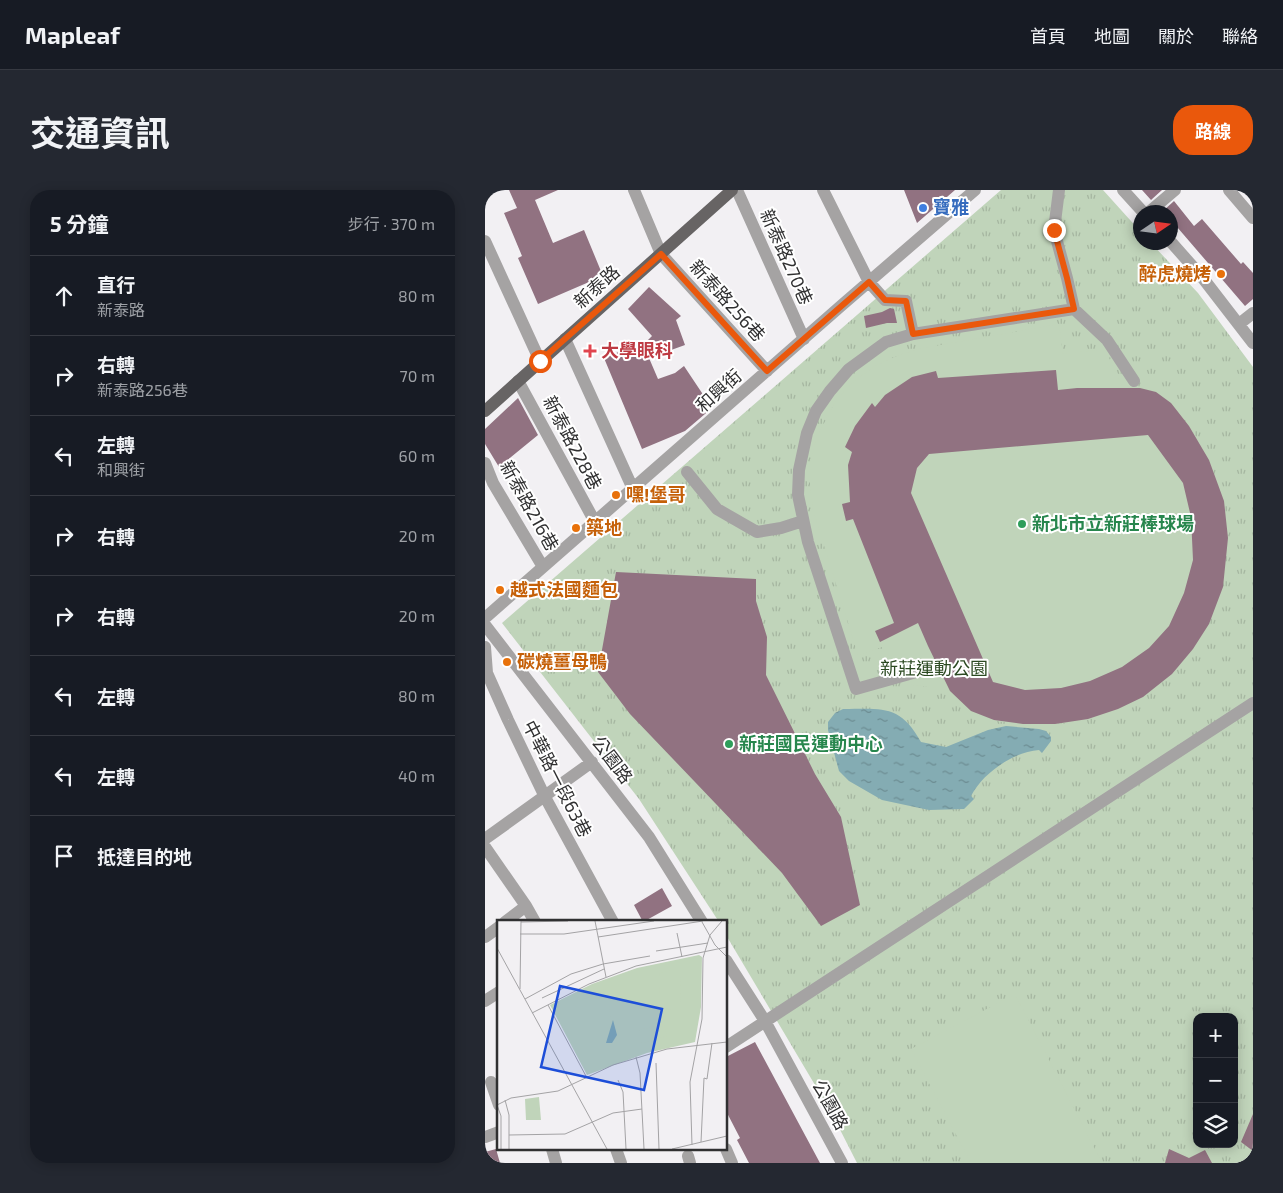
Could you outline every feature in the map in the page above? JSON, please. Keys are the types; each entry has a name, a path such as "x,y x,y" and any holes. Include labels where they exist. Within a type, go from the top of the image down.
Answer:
{"main road":[{"name":"新泰路","path":"485,411 732,190"}],"street":[{"name":"新泰路256巷","path":"634,190 661,254 767,371"},
{"name":"新泰路270巷","path":"737,190 804,339"},
{"path":"823,190 869,282 885,300 906,301 913,334"},
{"name":"和興街","path":"485,618 975,190"},
{"path":"1059,190 1054,230 1074,309 1107,340 1134,381"},
{"path":"1123,190 1137,205"},
{"path":"1157,205 1175,190"},
{"path":"1229,190 1253,218"},
{"path":"485,241 540,361"},
{"path":"1178,250 1202,277 1253,343"},
{"path":"920,671 856,689 808,542 798,495 799,470 807,434 815,411 849,369 886,342 913,334 1074,309"},
{"path":"1239,324 1253,313"},
{"path":"565,339 633,489"},
{"name":"新泰路228巷","path":"519,381 595,522"},
{"name":"新泰路216巷","path":"485,462 493,483 543,567"},
{"path":"687,472 717,509 757,532 781,528 803,521"},
{"name":"公園路","path":"485,626 649,837 701,920"},
{"name":"中華路一段63巷","path":"485,647 486,673 545,797 612,920"},
{"path":"727,1046 1253,703"},
{"path":"485,839 592,762"},
{"path":"485,847 534,920"},
{"path":"508,920 526,906"},
{"path":"485,937 497,928"},
{"name":"公園路","path":"727,962 765,1021 842,1163"},
{"path":"485,1001 497,993"},
{"path":"491,1082 497,1099"},
{"path":"552,1150 556,1163"},
{"path":"616,1150 621,1163"},
{"path":"726,1150 732,1163"}],"green space":[{"name":"新莊運動公園","path":"1001,190 1103,190 1133,223 1133,250 1158,250 1198,293 1253,367 1253,1163 857,1163 831,1112 727,937 727,920 718,920 639,799 502,623"},
{"name":"新北市立新莊棒球場","path":"1059,324 1063,354 1105,349 1123,388 1141,389 1187,424 1194,433 1217,481 1225,524 1224,566 1213,607 1195,643 1169,675 1136,700 1098,717 1054,724 1002,722 972,712 950,691 902,684 892,673 882,647 858,655 813,510 810,464 816,439 837,398 856,380 875,366 899,355 923,348"},
{"path":"1015,994 1102,1163 971,1163 911,1049"}],"water":[{"path":"843,709 879,709 889,711 905,721 921,742 946,747 988,730 1006,726 1046,731 1051,737 1051,741 1042,753 1039,750 1019,755 1009,759 991,772 976,788 971,796 974,799 964,809 929,810 882,800 849,781 839,771 828,730 828,722 835,713"}],"building":[{"path":"509,190 558,190 535,200 553,243 584,230 603,276 538,304 518,258 522,256 504,213 517,208"},
{"name":"寶雅","path":"904,190 955,190 917,223"},
{"path":"1142,190 1162,190 1151,200"},
{"path":"1178,206 1194,226 1202,219 1241,264 1243,262 1253,273 1253,299 1245,306 1178,228"},
{"path":"649,287 681,316 676,320 685,345 649,358 658,379 675,373 684,366 712,408 685,431 642,449 604,358 648,340 652,336 628,309"},
{"path":"890,308 894,309 897,323 887,323 866,328 864,316"},
{"path":"1056,370 1058,390 1077,388 1140,388 1156,392 1171,403 1189,426 1209,460 1224,501 1228,538 1223,587 1209,624 1193,649 1172,674 1143,697 1118,709 1088,719 1055,724 1023,724 994,720 971,711 950,691 918,623 880,642 875,631 894,623 853,519 846,521 842,504 850,502 848,465 852,452 845,447 855,426 872,403 875,407 885,395 912,377 936,371 938,378","holes":["1148,435 1183,483 1191,517 1193,560 1184,593 1169,626 1149,648 1122,667 1090,681 1061,688 1025,690 993,682 911,493 917,468 929,454"]},
{"path":"518,398 538,435 499,467 485,444 485,429"},
{"name":"新莊國民運動中心","path":"616,572 756,579 756,601 767,637 766,675 815,774 841,817 860,905 821,926 782,873 630,714 598,672"},
{"path":"662,888 672,906 647,920 642,920 634,905"},
{"path":"755,1042 820,1163 749,1163 737,1140 740,1138 727,1113 727,1056"},
{"path":"1253,1114 1253,1151 1241,1142"},
{"path":"496,1149 500,1163 485,1163 485,1152"},
{"path":"1169,1149 1189,1158 1205,1150 1212,1163 1165,1163"}],"place":[{"name":"寶雅","path":"923,208"},
{"name":"醉虎燒烤","path":"1221,274"},
{"name":"大學眼科","path":"590,351"},
{"name":"嘿!堡哥","path":"616,495"},
{"name":"新北市立新莊棒球場","path":"1022,524"},
{"name":"築地","path":"576,528"},
{"name":"越式法國麵包","path":"500,590"},
{"name":"碳燒薑母鴨","path":"507,662"},
{"name":"新莊國民運動中心","path":"729,744"}],"route":[{"path":"540,361 661,254 767,371 869,282 885,300 906,301 913,334 1074,309 1054,230"}]}
